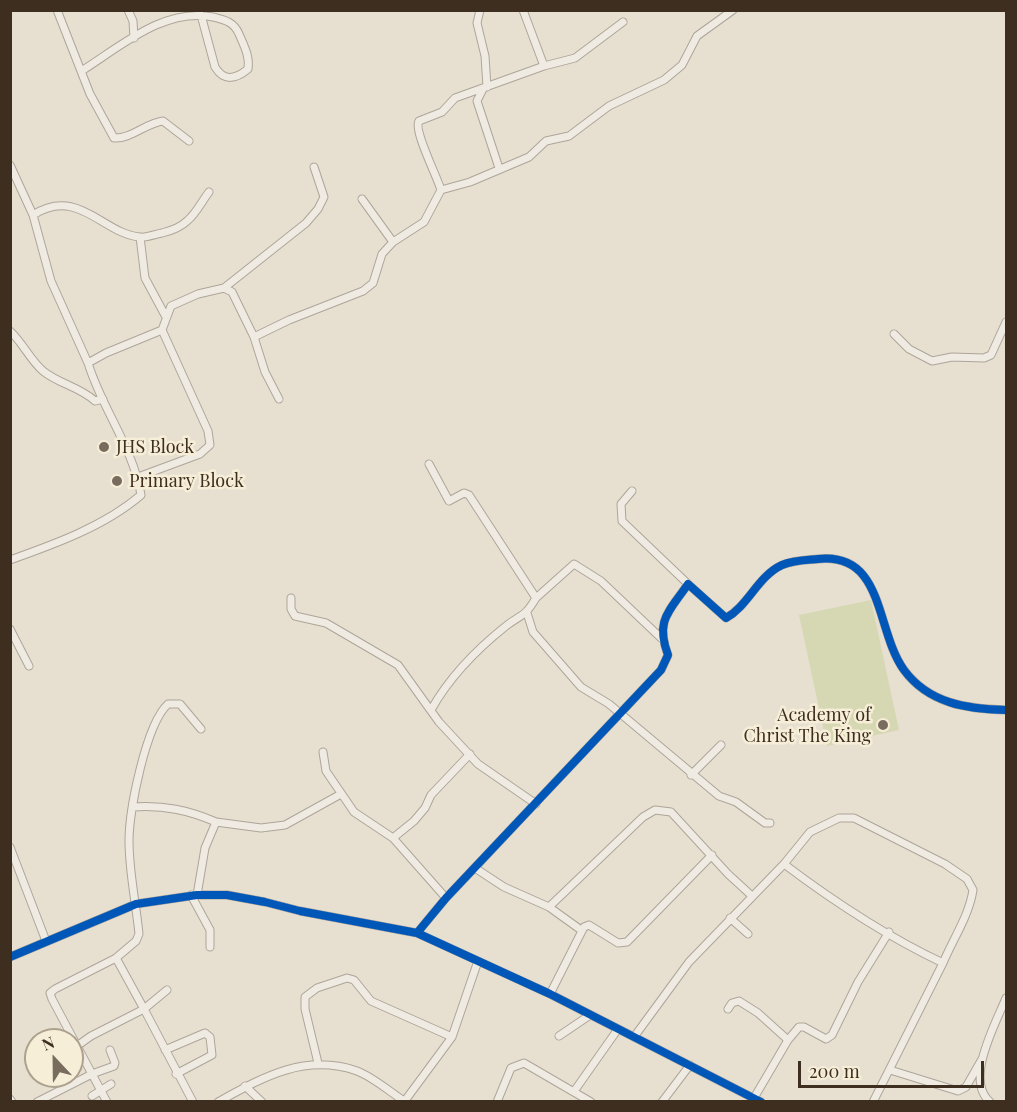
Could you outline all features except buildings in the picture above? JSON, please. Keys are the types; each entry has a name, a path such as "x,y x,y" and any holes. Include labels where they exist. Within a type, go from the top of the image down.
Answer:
{"street":[{"path":"57,10 83,70 90,94 114,138 122,138 152,122 163,121 189,141"},
{"path":"128,10 133,21 134,38"},
{"path":"480,10 477,23 485,56 485,88 477,101 499,168"},
{"path":"523,10 544,66"},
{"path":"441,190 470,182 530,157 546,141 569,136 609,106 676,72 696,36 733,10"},
{"path":"83,70 164,22 201,15 225,20 237,28 249,60 248,69 241,75 227,78 219,75 215,68 201,15"},
{"path":"254,337 368,288 376,276 379,258 393,242 424,222 441,190 434,167 417,132 417,123 442,112 455,98 544,66 575,58 623,22"},
{"path":"138,477 200,454 210,446 208,431 162,330 166,317 176,303 224,288 306,223 318,209 324,197 314,167"},
{"path":"10,560 55,543 128,506 141,495 138,477 115,421 95,385 88,363 51,281 33,215 12,169"},
{"path":"33,215 47,207 65,206 93,214 120,231 141,237 168,231 186,223 209,192"},
{"path":"362,200 393,242"},
{"path":"141,237 145,278 166,317"},
{"path":"224,288 232,292 254,337 265,372 279,399"},
{"path":"894,334 909,349 932,361 952,357 984,358 991,356 1006,322"},
{"path":"88,363 162,330"},
{"path":"10,331 23,344 41,370 88,392 95,400 103,399"},
{"path":"429,464 449,501 464,493 469,495 536,598"},
{"path":"632,491 621,504 622,521 726,618 772,571 783,565 824,558 852,563 867,577 899,660 914,680 943,701 960,707 1006,710"},
{"path":"431,710 446,684 507,626 527,613 536,598 574,564 601,581 661,638"},
{"path":"417,933 446,898 620,716 667,661 668,655 661,638 664,617 688,584"},
{"path":"291,598 291,609 295,616 326,622 398,665 431,710 478,764 536,804"},
{"path":"527,613 533,632 574,679 691,775 724,799 736,802 765,823 770,824"},
{"path":"10,629 29,666"},
{"path":"68,1028 50,993 116,958 136,941 139,934 129,838 133,807 148,740 160,711 168,704 180,704 201,729"},
{"path":"691,775 721,745"},
{"path":"323,752 326,771 354,812 393,838 446,898"},
{"path":"393,838 414,821 425,808 430,795 470,754"},
{"path":"133,807 155,806 185,810 216,822 261,828 285,825 341,794"},
{"path":"549,907 643,817 655,810 671,812 752,896"},
{"path":"634,1037 689,962 784,864 810,832 839,818 854,818 945,864 967,879 973,890 968,913 959,926 943,963 873,1101"},
{"path":"210,947 210,930 194,895 205,848 216,822"},
{"path":"10,847 46,941"},
{"path":"550,994 581,930 589,926 618,943 627,942 712,855"},
{"path":"784,864 811,884 943,963"},
{"path":"475,868 504,887 549,907 581,930"},
{"path":"10,957 136,904 194,895 227,895 417,933 550,994 761,1101"},
{"path":"730,918 748,934"},
{"path":"754,1098 788,1040 799,1027 804,1026 826,1039 832,1035 858,982 889,932"},
{"path":"116,958 176,1074 193,1101"},
{"path":"218,1101 245,1086 285,1070 318,1063 359,1072 404,1101 430,1071 452,1037 478,961"},
{"path":"318,1063 305,1009 305,997 316,988 347,978 354,980 371,1001 452,1037"},
{"path":"84,1041 144,1009 167,990"},
{"path":"890,1070 958,1091 966,1087 982,1059 1006,998"},
{"path":"728,1009 732,1003 739,1001 758,1013 788,1040"},
{"path":"559,1036 590,1015"},
{"path":"575,1090 618,1029"},
{"path":"165,1050 205,1033 210,1037 212,1055 176,1074"},
{"path":"37,1101 92,1074 114,1066 110,1050"},
{"path":"84,1059 107,1101"},
{"path":"982,1059 980,1087 990,1101"},
{"path":"497,1101 511,1068 516,1064 524,1063 591,1101"},
{"path":"662,1101 690,1065"},
{"path":"92,1096 111,1084"},
{"path":"245,1086 262,1101"}],"green space":[{"path":"871,600 899,730 827,746 799,615"}],"cycle path":[{"path":"417,933 446,898 661,670 668,655 663,633 666,617 688,584 726,618 741,606 766,576 782,565 804,560 840,560 856,568 867,580 895,653 904,670 914,681 925,690 950,702 964,706 1006,710"},
{"path":"10,957 136,904 197,895 227,895 265,902 300,911 417,933 550,994 761,1102"}],"place":[{"name":"JHS Block","path":"104,447"},
{"name":"Primary Block","path":"117,481"},
{"name":"Academy of Christ The King","path":"883,725"}]}
